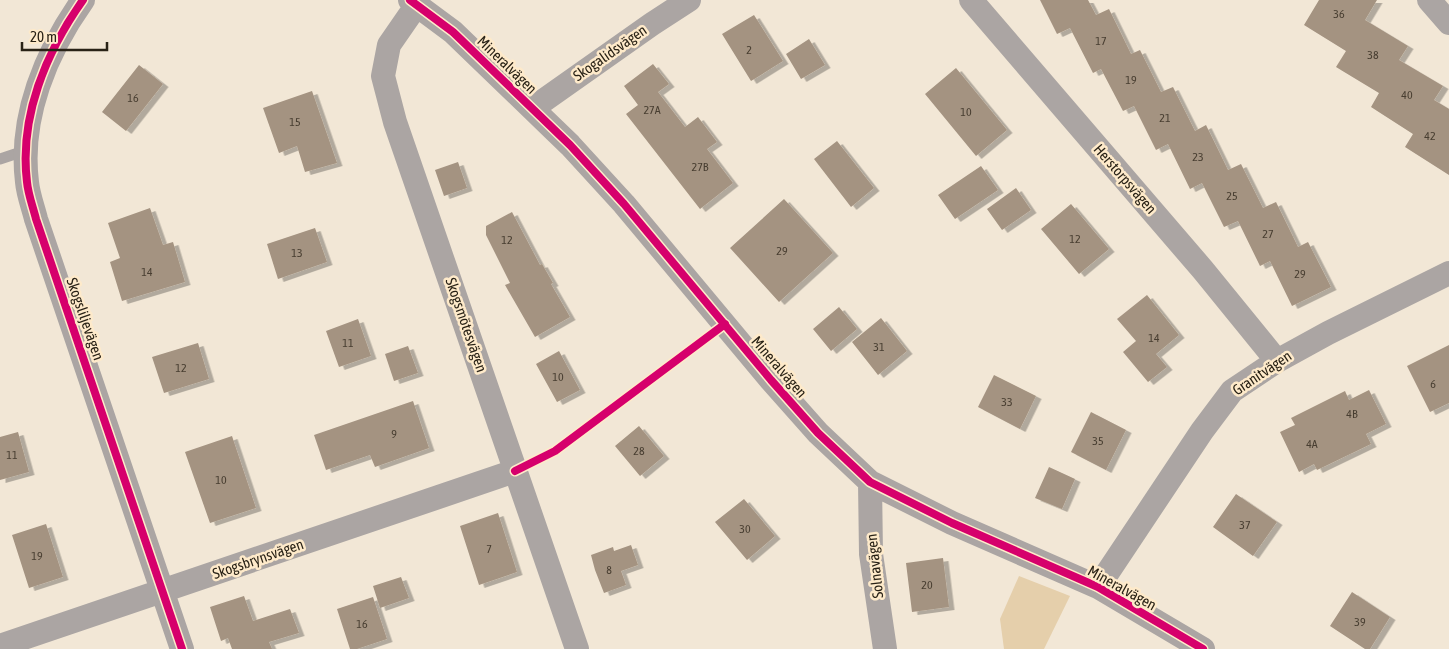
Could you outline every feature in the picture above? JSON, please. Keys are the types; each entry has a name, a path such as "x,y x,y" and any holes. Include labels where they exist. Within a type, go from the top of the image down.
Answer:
{"street":[{"name":"Skogsliljevägen","path":"84,0 50,54 35,97 26,136 27,182 36,219 182,649"},
{"name":"Skogalidsvägen","path":"532,108 689,0"},
{"name":"Herstorpsvägen","path":"971,0 1203,270 1277,361"},
{"path":"1429,0 1449,24"},
{"name":"Mineralvägen","path":"413,3 453,32 570,146 624,204 771,380 812,426 870,482 952,523 1098,587 1203,649"},
{"name":"Skogsmötesvägen","path":"413,3 389,45 382,76 395,122 577,649"},
{"name":"Granitvägen","path":"1098,587 1202,431 1232,391 1277,361 1328,333 1449,274"},
{"name":"Skogsbrynsvägen","path":"0,646 514,471"},
{"name":"Solnavägen","path":"870,482 871,554 885,649"}],"lane":[{"path":"0,159 27,150"}],"shaded area":[{"path":"1019,576 1070,596 1044,649 1004,649 1000,619"}],"building":[{"path":"1040,0 1088,0 1096,15 1109,9 1131,54 1140,50 1161,92 1173,87 1195,131 1206,125 1228,170 1241,164 1263,208 1276,202 1298,247 1308,242 1331,287 1292,306 1270,261 1260,266 1238,221 1224,227 1202,183 1190,189 1168,144 1156,150 1134,106 1123,111 1101,69 1093,73 1070,28 1057,34"},
{"path":"1319,0 1377,0 1365,20 1408,46 1399,60 1443,86 1434,100 1449,109 1449,175 1405,147 1413,134 1371,107 1379,93 1336,67 1346,51 1304,25"},
{"path":"754,15 783,61 751,81 722,34"},
{"path":"809,39 825,65 801,79 786,54"},
{"path":"653,64 669,84 658,92 685,127 698,117 717,142 707,149 733,183 700,209 626,114 638,105 624,86"},
{"path":"139,65 163,84 126,131 102,112"},
{"path":"956,68 1007,130 976,156 925,94"},
{"path":"312,91 337,163 305,172 297,146 279,153 263,108"},
{"path":"837,141 874,188 851,207 814,159"},
{"path":"458,162 467,188 444,196 435,170"},
{"path":"981,166 998,190 955,219 938,195"},
{"path":"1016,188 1031,210 1002,230 987,209"},
{"path":"784,199 833,253 779,302 730,248"},
{"path":"1071,204 1109,249 1079,274 1041,229"},
{"path":"150,208 163,245 173,242 185,282 122,301 110,262 120,258 108,223"},
{"path":"512,212 540,265 542,264 553,283 551,284 570,317 535,337 505,285 510,283 486,235 486,226"},
{"path":"315,228 327,262 278,279 267,244"},
{"path":"1147,295 1179,335 1156,354 1167,367 1148,382 1123,352 1136,341 1117,319"},
{"path":"839,307 857,329 831,351 813,329"},
{"path":"881,318 907,351 878,375 852,342"},
{"path":"358,319 371,356 339,367 326,331"},
{"path":"198,343 209,379 164,393 152,357"},
{"path":"1449,345 1449,403 1430,412 1407,366"},
{"path":"408,346 418,373 394,381 385,354"},
{"path":"559,351 580,390 557,402 536,364"},
{"path":"994,375 1036,396 1020,429 978,407"},
{"path":"1369,390 1386,424 1366,434 1371,444 1317,470 1314,464 1299,472 1280,432 1295,425 1291,418 1345,391 1349,400"},
{"path":"413,401 429,448 375,467 370,455 326,470 314,435"},
{"path":"1091,412 1126,430 1106,470 1071,452"},
{"path":"639,426 664,456 640,476 615,446"},
{"path":"18,432 29,472 0,480 0,437"},
{"path":"232,436 256,508 210,523 185,452"},
{"path":"1049,467 1075,479 1062,509 1035,498"},
{"path":"1236,494 1277,522 1253,556 1213,527"},
{"path":"744,499 775,536 747,560 715,522"},
{"path":"498,513 517,572 479,585 460,526"},
{"path":"46,524 63,577 29,588 12,535"},
{"path":"631,545 638,565 621,571 626,585 604,593 591,555 613,547 614,551"},
{"path":"943,558 949,607 912,612 906,563"},
{"path":"401,577 409,598 380,608 373,586"},
{"path":"1352,592 1390,617 1370,649 1365,649 1330,626"},
{"path":"244,596 253,621 290,609 299,633 269,642 272,649 232,649 228,638 221,641 210,607"},
{"path":"373,597 387,639 357,649 350,649 337,609"}],"cycle path":[{"path":"83,0 47,63 31,110 27,133 26,158 29,196 182,649"},
{"path":"410,0 453,32 570,145 624,204 771,380 818,433 870,482 952,523 1098,587 1203,649"},
{"path":"515,471 555,451 725,324"}]}
